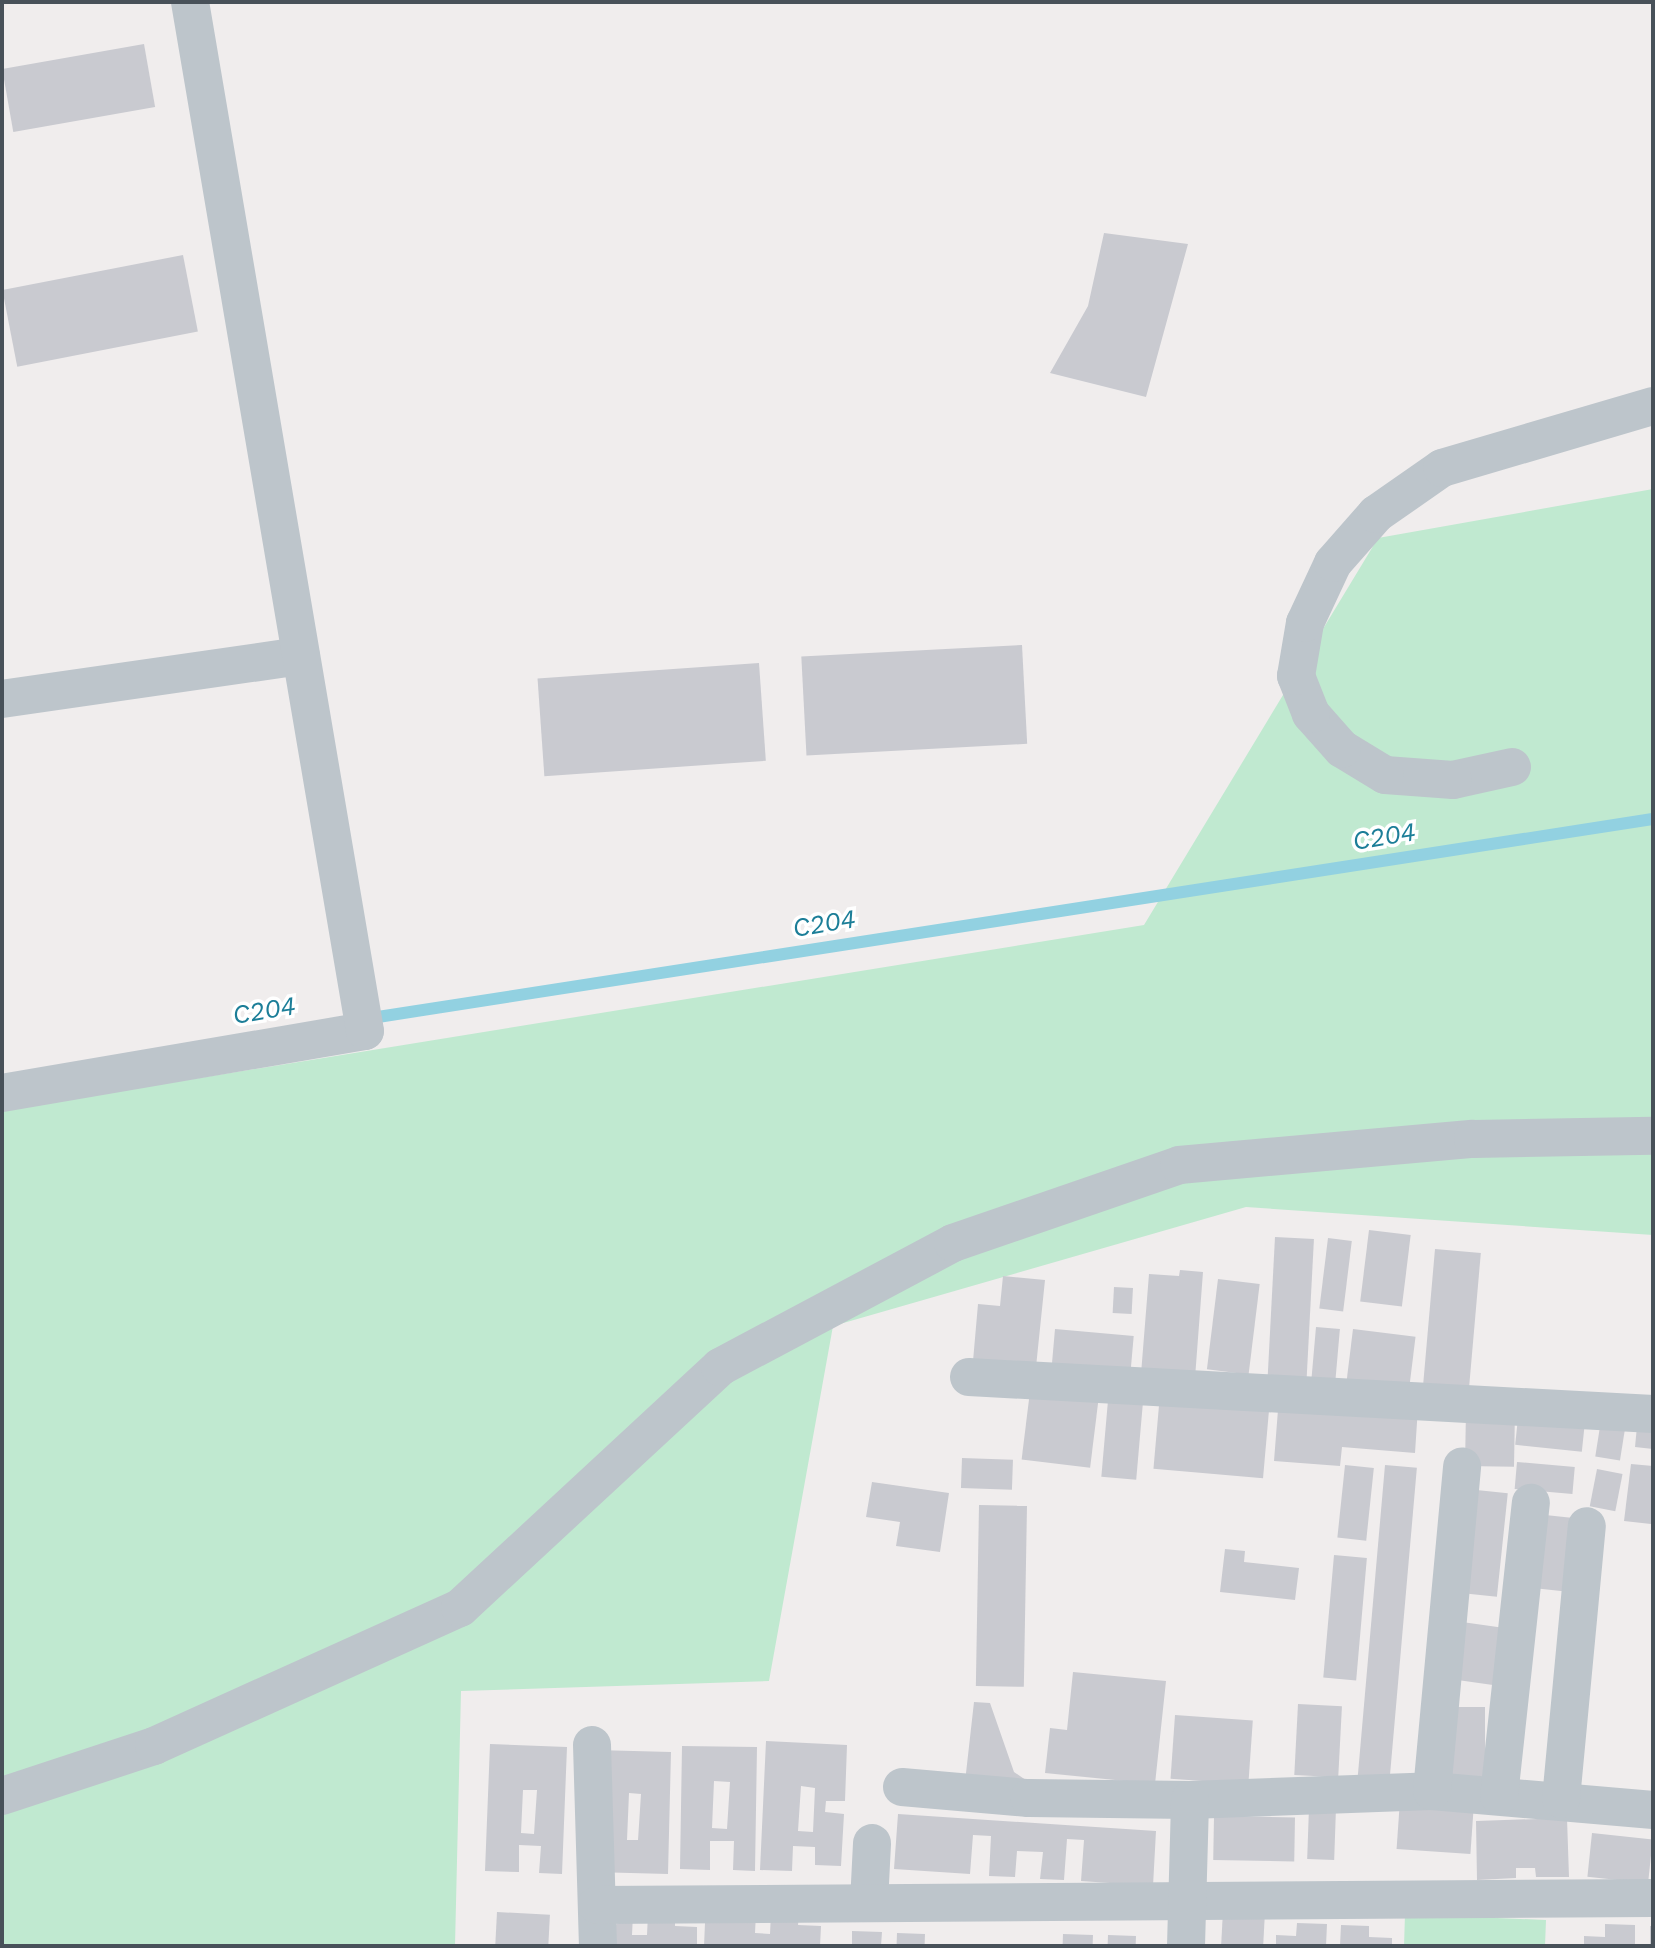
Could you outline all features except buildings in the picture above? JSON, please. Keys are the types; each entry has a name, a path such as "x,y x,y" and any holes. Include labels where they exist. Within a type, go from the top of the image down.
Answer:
{"street":[{"path":"2,1093 362,1015 190,2"},
{"path":"1512,767 1453,780 1385,775 1342,749 1311,714 1296,676 1305,623 1333,563 1376,514 1442,468 1653,406"},
{"path":"2,699 301,656"},
{"path":"2,1796 154,1746 460,1608 720,1367 953,1244 1179,1165 1473,1139 1653,1136"},
{"path":"969,1377 1653,1413"},
{"path":"1432,1791 1462,1466"},
{"path":"1499,1796 1531,1503"},
{"path":"1561,1799 1587,1526"},
{"path":"592,1745 598,1946"},
{"path":"902,1787 1029,1798 1190,1800 1432,1791 1561,1799 1653,1810"},
{"path":"1186,1946 1190,1800"},
{"path":"869,1903 872,1843"},
{"path":"597,1905 1188,1897 1653,1898"}],"green space":[{"path":"1653,489 1653,1235 1246,1207 833,1326 769,1681 461,1691 455,1946 2,1946 2,1110 1144,925 1378,538"},
{"path":"1405,1914 1546,1920 1545,1946 1404,1946"}],"waterway":[{"name":"C204","path":"365,1019 1653,819"}]}
